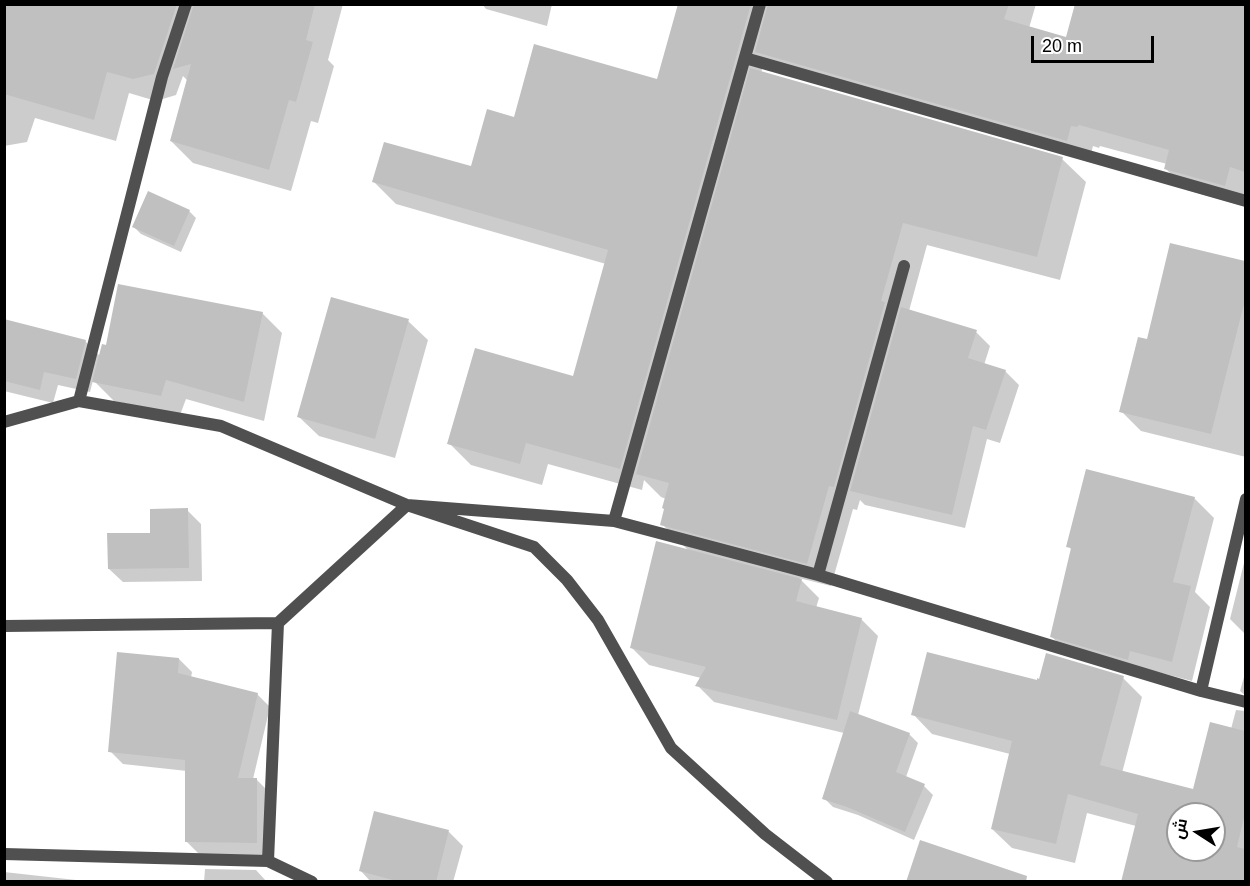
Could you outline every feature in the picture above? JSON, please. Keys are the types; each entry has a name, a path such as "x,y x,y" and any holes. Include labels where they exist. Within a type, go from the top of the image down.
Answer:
{"street":[{"path":"79,401 162,77 186,4"},
{"path":"614,521 760,4"},
{"path":"745,58 1245,201"},
{"path":"818,575 904,266"},
{"path":"4,422 79,401 221,426 407,505 534,547 567,580 598,620 671,748 765,834 827,882"},
{"path":"1201,691 1245,499"},
{"path":"4,626 278,623 407,505 614,521 818,575 1201,691 1245,702"},
{"path":"268,861 278,623"},
{"path":"4,854 268,861 312,882"}],"building":[{"path":"4,4 177,4 154,74 133,79 107,72 94,120 4,94"},
{"path":"194,4 315,4 306,40 313,42 296,102 289,100 269,170 170,141 191,64 173,69"},
{"path":"678,4 751,4 620,469 526,443 520,464 447,444 475,348 573,376 608,250 372,182 384,142 471,166 487,109 514,117 534,44 657,79"},
{"path":"768,4 1009,4 1004,19 1066,37 1075,4 1245,4 1245,172 1230,167 1225,186 1164,169 1169,150 1079,125 1071,126 1067,141 755,52"},
{"path":"750,68 1063,157 1037,257 903,223 881,301 885,302 834,487 829,486 807,564 660,525 669,483 636,474"},
{"path":"148,191 190,210 174,246 132,227"},
{"path":"1170,243 1245,261 1245,300 1211,434 1119,412 1138,337 1147,339"},
{"path":"118,284 263,312 244,402 166,380 161,396 92,382 102,344 106,345"},
{"path":"331,297 409,319 375,439 297,417"},
{"path":"901,307 977,330 968,358 1006,370 986,430 973,426 952,515 850,491"},
{"path":"4,319 86,340 76,379 44,372 40,390 4,381"},
{"path":"1086,469 1195,497 1173,582 1191,586 1172,662 1130,651 1128,660 1050,637 1071,548 1066,547"},
{"path":"188,508 189,568 108,569 107,533 150,533 150,509"},
{"path":"656,541 802,579 796,601 862,618 837,720 695,686 706,667 630,648"},
{"path":"117,652 179,658 178,673 258,693 238,778 257,778 257,843 185,842 185,760 108,752"},
{"path":"927,652 1037,680 1046,653 1124,676 1100,765 1193,789 1210,722 1245,731 1245,813 1237,847 1245,849 1245,882 1121,882 1138,814 1068,794 1056,844 991,829 1012,741 911,715"},
{"path":"850,711 910,733 896,772 925,784 905,832 847,807 822,799"},
{"path":"374,811 449,830 436,882 400,882 359,871"},
{"path":"920,840 1027,876 1026,882 906,882"}]}
